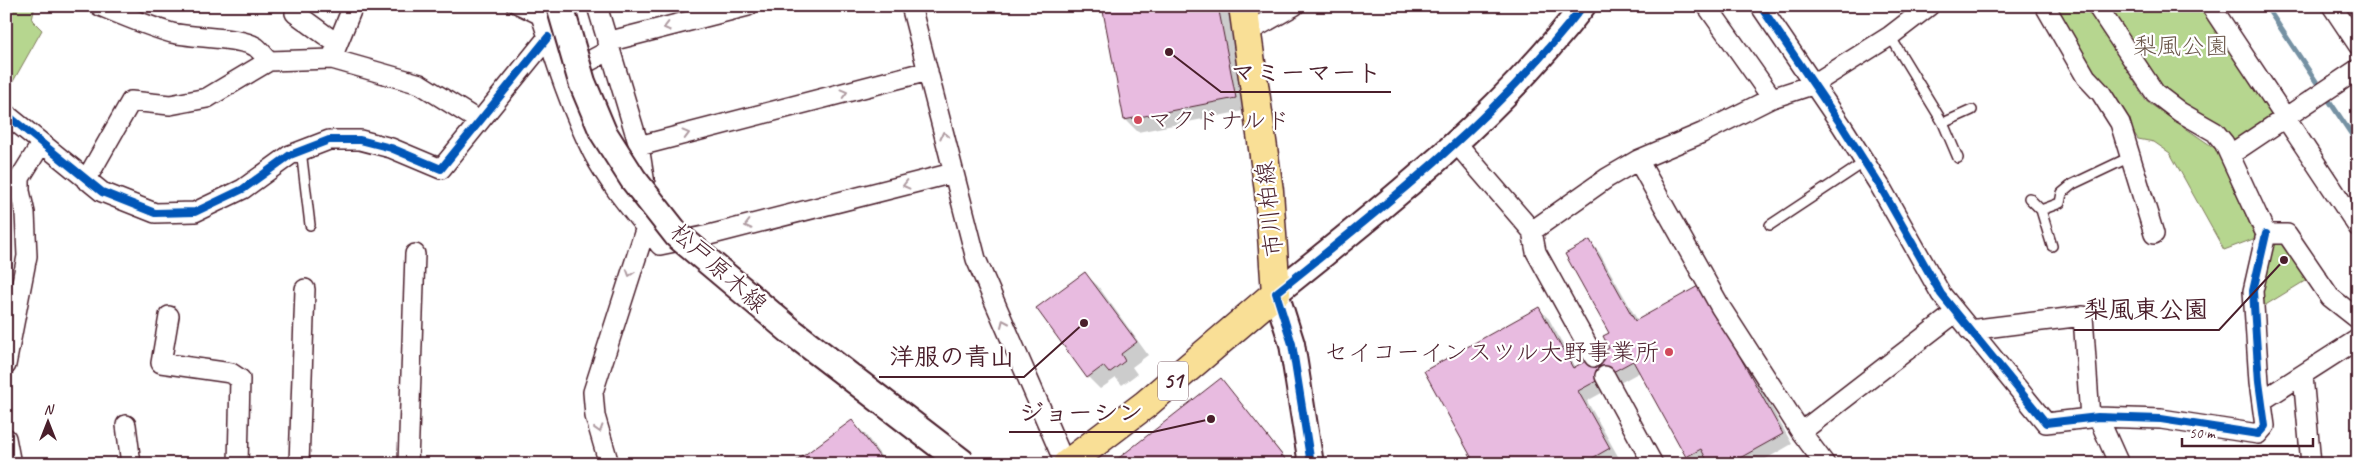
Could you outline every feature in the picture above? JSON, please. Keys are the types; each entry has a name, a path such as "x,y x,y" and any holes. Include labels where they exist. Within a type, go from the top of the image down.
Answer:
{"main road":[{"name":"市川柏線","path":"1242,6 1269,191 1276,293"},
{"name":"松戸原木線","path":"547,18 582,82 604,132 633,179 677,235 792,332 964,464"},
{"name":"51","path":"1066,464 1146,404 1276,293"}],"street":[{"path":"100,6 135,21 174,33 205,39 234,40 255,46 269,61"},
{"path":"298,6 294,13 334,51 420,84 479,120"},
{"path":"334,51 354,6"},
{"path":"597,6 639,146 647,197 646,227 592,392 595,416 609,464"},
{"path":"560,76 609,46 748,6"},
{"path":"911,6 976,259 1066,464"},
{"path":"1246,33 1294,6"},
{"path":"1707,6 1772,98"},
{"path":"2045,6 2086,77 2101,93 2120,123 2154,234"},
{"path":"1761,7 1812,85 1842,126 1924,266 1955,313 2046,423 2094,417 2161,419 2258,434 2265,426 2263,400 2259,382 2253,291 2266,234 2231,154 2215,132 2180,112 2155,94 2096,6"},
{"path":"2210,6 2358,226"},
{"path":"2332,6 2358,45"},
{"path":"1532,231 1607,178 1638,160 1702,133 1772,98 1812,85 1890,36 1918,9"},
{"path":"1311,464 1292,344 1276,293 1397,196 1457,144 1528,71 1577,10"},
{"path":"547,18 560,76 571,107 594,154 632,212 660,245 709,236 953,173"},
{"path":"6,114 102,192 154,213 195,212 243,190 290,155 329,140 360,140 391,148 441,168 479,120 547,18"},
{"path":"86,180 131,101 170,104 207,98 269,61 334,51"},
{"path":"2231,154 2358,69"},
{"path":"639,146 928,71"},
{"path":"6,365 11,323 27,256 26,213 20,191 20,178 41,144"},
{"path":"1457,144 1532,231 1536,252 1594,357"},
{"path":"1638,160 1722,308 1801,432 1824,464"},
{"path":"2266,234 2287,234 2330,298 2358,320"},
{"path":"408,464 415,254"},
{"path":"300,464 306,289"},
{"path":"1801,432 1955,313"},
{"path":"169,316 161,363 231,373 240,379 238,464"},
{"path":"1969,330 2083,316 2094,417 2119,464"},
{"path":"2263,400 2358,339"},
{"path":"1605,376 1653,464"},
{"path":"2302,376 2311,464"},
{"path":"126,425 131,464"},
{"path":"6,438 11,464"}],"lane":[{"path":"511,6 547,18"},
{"path":"1890,36 1943,123 1958,158"},
{"path":"1943,123 1972,110"},
{"path":"301,150 310,225"},
{"path":"2041,210 2060,203 2062,193 2073,184 2130,158"},
{"path":"1770,225 1864,162"},
{"path":"2030,198 2041,210 2052,246"}],"green space":[{"path":"6,6 35,6 32,20 42,30 6,94"},
{"path":"2048,6 2088,6 2146,101 2216,149 2256,238 2224,250 2170,153 2154,142 2138,139 2098,76"},
{"name":"梨風公園","path":"2108,6 2201,6 2273,113 2271,121 2240,141 2234,141 2222,127 2187,107 2161,85"},
{"path":"2270,238 2285,238 2313,276 2259,309"}],"building":[{"path":"1102,6 1218,6 1236,98 1124,120"},
{"name":"セイコーインスツル大野事業所","path":"1590,240 1635,321 1700,285 1783,434 1729,464 1709,464 1701,449 1686,457 1633,361 1578,391 1610,448 1582,464 1475,464 1424,371 1539,307 1573,368 1609,348 1603,336 1609,333 1565,254"},
{"path":"1085,272 1137,342 1121,354 1125,361 1109,373 1103,366 1087,378 1036,308"},
{"path":"1221,378 1286,460 1281,464 1111,464"},
{"path":"852,420 885,464 797,464 795,462"}],"waterway":[{"path":"2266,6 2321,89"},
{"path":"2326,96 2358,144"}],"cycle path":[{"path":"1311,464 1292,344 1276,293 1399,193 1477,123 1550,47 1583,6"},
{"path":"1761,7 1842,126 1880,186 1941,294 2046,423 2098,417 2161,419 2258,434 2265,426 2259,382 2253,291 2266,234"},
{"path":"6,114 102,192 155,213 195,212 243,189 290,155 329,140 360,140 391,148 441,169 548,37"}],"place":[{"name":"マミーマート","path":"1169,52"},
{"name":"マクドナルド","path":"1138,120"},
{"name":"梨風東公園","path":"2284,260"},
{"name":"洋服の青山","path":"1084,323"},
{"name":"セイコーインスツル大野事業所","path":"1669,352"},
{"name":"ジョーシン","path":"1211,419"}]}
